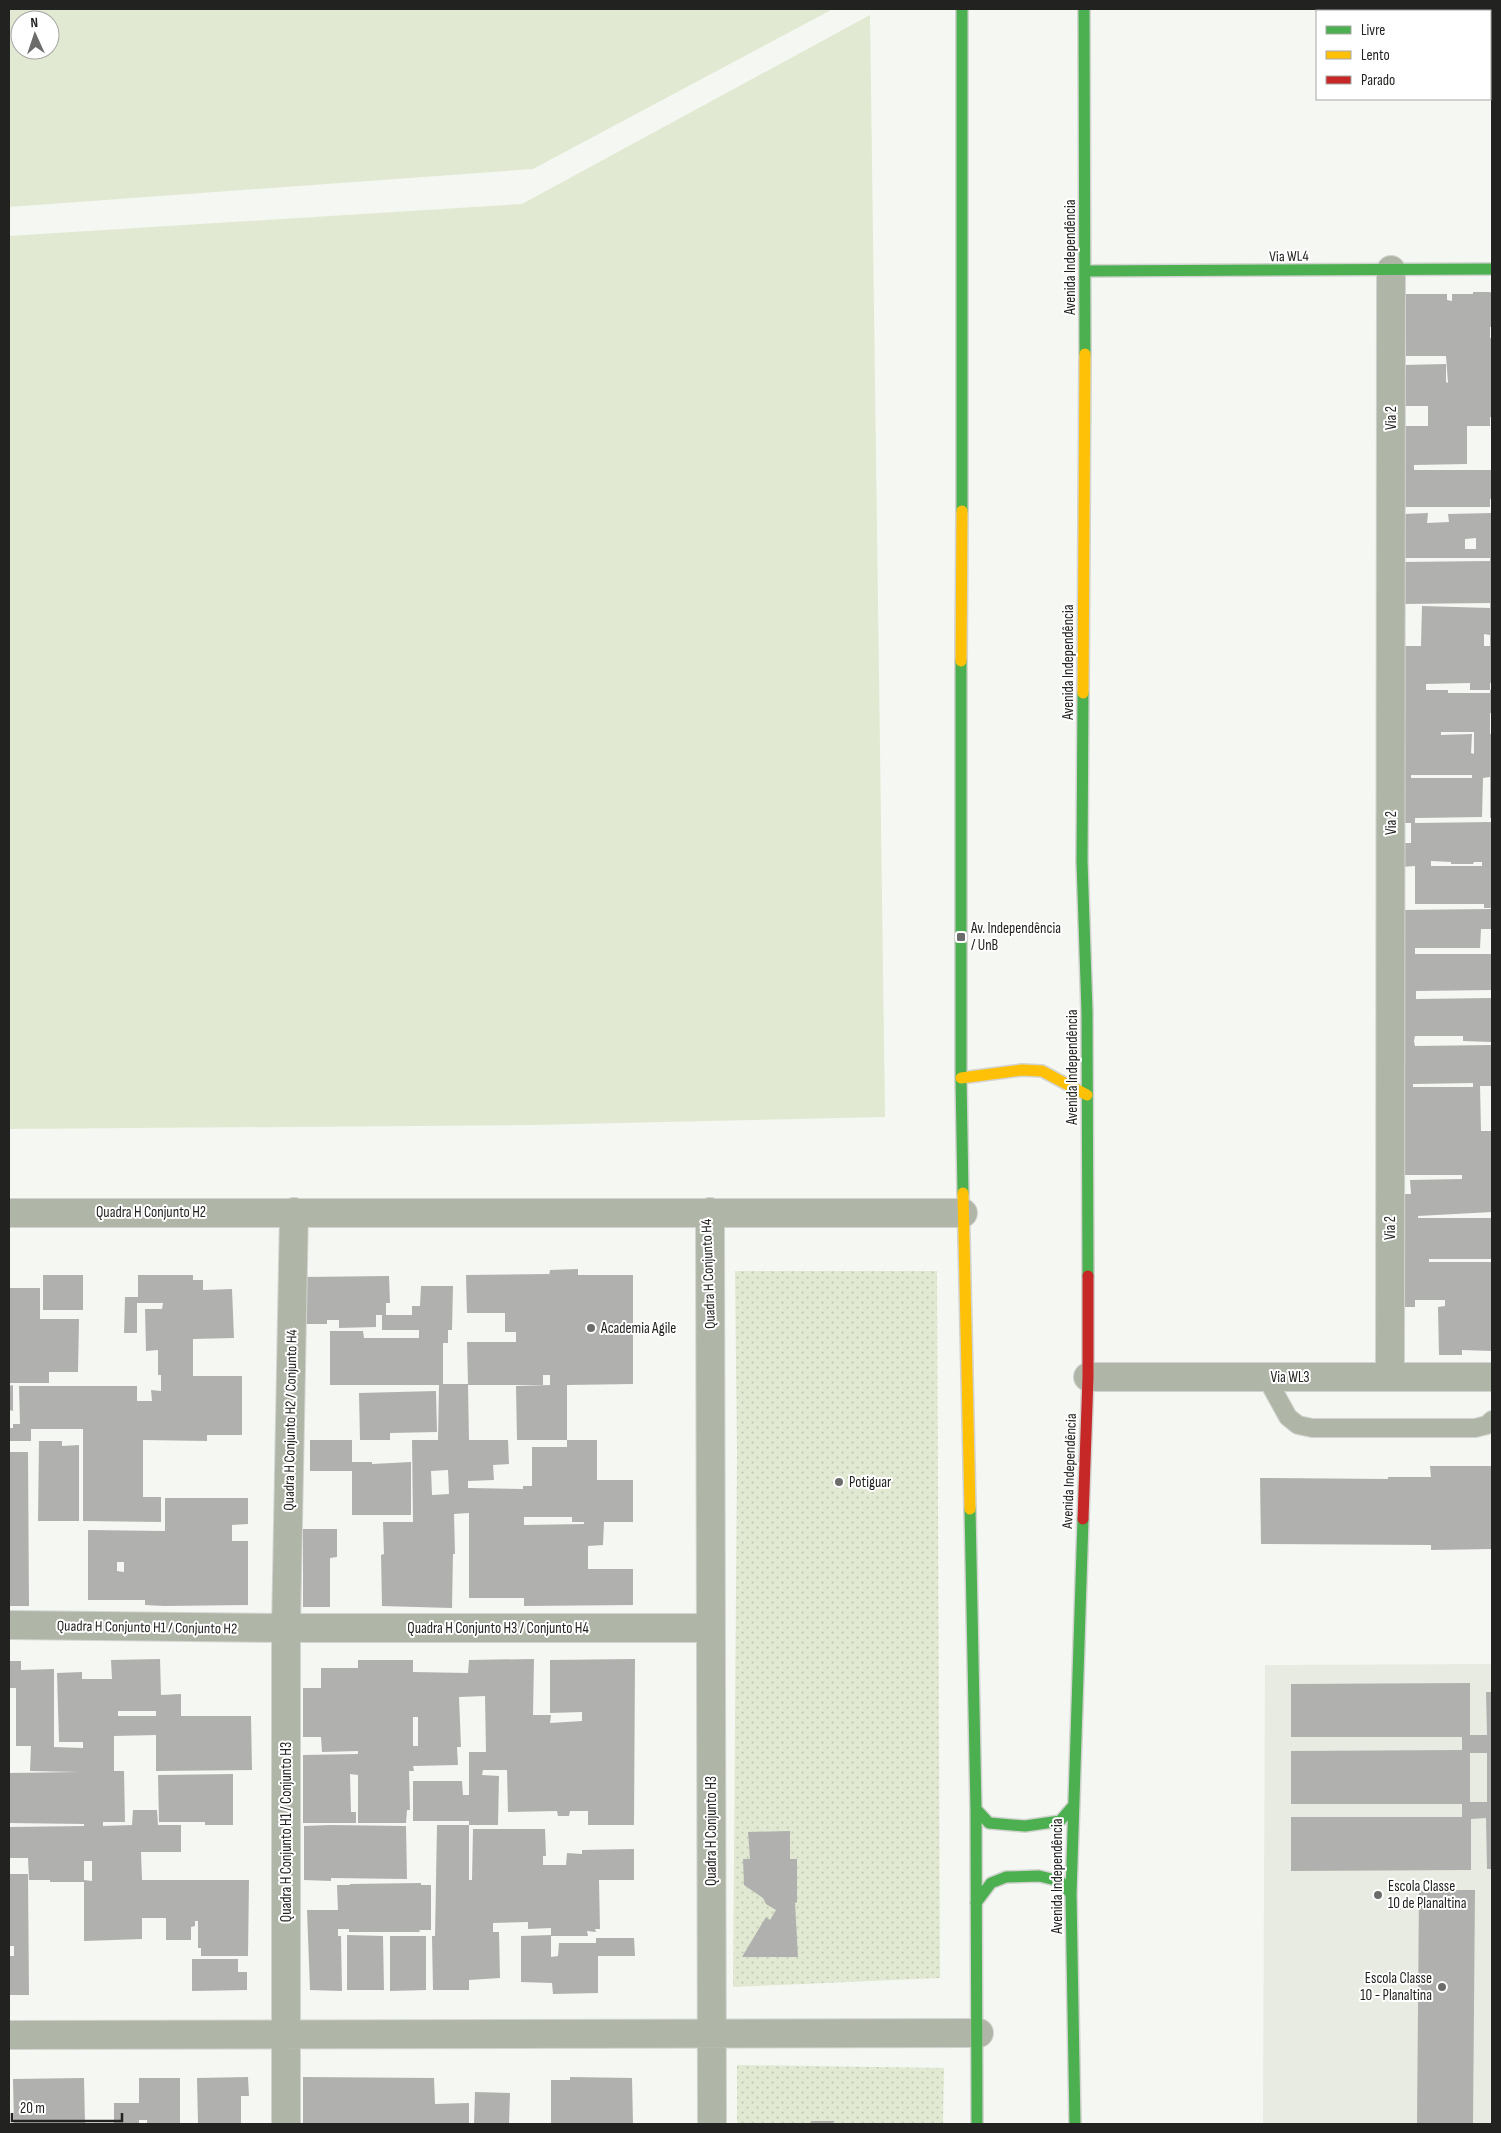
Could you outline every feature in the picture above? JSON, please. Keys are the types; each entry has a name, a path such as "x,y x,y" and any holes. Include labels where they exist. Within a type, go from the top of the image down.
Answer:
{"main road":[{"path":"962,9 961,1078 976,1809 979,2033 977,2124"},
{"name":"Avenida Independência","path":"1075,2124 1071,1894 1088,1377 1087,1095 1082,861 1085,271 1084,9"},
{"name":"Via WL4","path":"1085,271 1492,270"},
{"path":"961,1078 1022,1070 1042,1071 1087,1095"},
{"path":"976,1809 988,1823 1004,1826 1036,1825 1059,1821 1068,1816 1073,1806"},
{"path":"976,1902 991,1884 1006,1877 1039,1876 1053,1879 1060,1881 1071,1894"}],"street":[{"name":"Via 2","path":"1390,1377 1391,270"},
{"name":"Quadra H Conjunto H4","path":"294,1212 710,1212 711,1628"},
{"name":"Quadra H Conjunto H2","path":"9,1213 294,1212"},
{"name":"Quadra H Conjunto H2 / Conjunto H4","path":"286,1628 294,1212"},
{"path":"710,1212 963,1213"},
{"name":"Via WL3","path":"1088,1377 1492,1376"},
{"name":"Quadra H Conjunto H1 / Conjunto H2","path":"9,1625 286,1628"},
{"name":"Quadra H Conjunto H3 / Conjunto H4","path":"286,1628 711,1628"},
{"name":"Quadra H Conjunto H1 / Conjunto H3","path":"286,1628 286,2124"},
{"name":"Quadra H Conjunto H3","path":"711,1628 712,2124"},
{"path":"9,2036 979,2033"}],"lane":[{"path":"1266,1377 1288,1417 1298,1426 1312,1428 1476,1428 1486,1425 1492,1420"}],"shaded area":[{"name":"Escola Classe 10 de Planaltina","path":"1492,1664 1492,2124 1263,2124 1265,1665"}],"green space":[{"path":"9,9 833,9 533,169 9,207"},
{"path":"870,15 885,1117 532,1125 9,1129 9,236 522,204"},
{"path":"735,1271 937,1271 940,1978 733,1987 737,1455"},
{"path":"737,2065 944,2068 943,2124 737,2124"}],"building":[{"path":"1473,292 1490,292 1492,294 1490,338 1492,338 1492,417 1490,417 1490,426 1467,426 1467,464 1414,465 1414,470 1492,470 1492,499 1490,499 1490,507 1402,507 1402,426 1428,426 1428,406 1402,406 1403,365 1446,364 1446,382 1448,383 1446,356 1406,356 1406,338 1402,339 1402,294 1447,294 1447,300 1452,301 1452,294 1473,294"},
{"path":"1428,513 1427,523 1449,522 1448,514 1492,513 1492,683 1490,683 1490,690 1492,690 1492,713 1490,713 1490,734 1492,734 1492,818 1490,818 1490,777 1483,778 1482,817 1415,818 1415,823 1492,822 1492,908 1484,908 1484,904 1415,904 1415,866 1401,867 1401,843 1411,843 1411,823 1401,823 1403,646 1421,646 1422,606 1490,608 1490,603 1403,604 1402,562 1490,561 1490,558 1403,558 1403,514","holes":["1476,538 1476,549 1465,549 1465,539","1484,634 1490,635 1490,646 1484,646","1470,683 1470,690 1490,690 1490,693 1448,693 1448,690 1426,690 1426,684","1441,732 1474,732 1474,754 1471,753 1472,734 1441,735","1411,775 1472,775 1472,778 1411,778","1431,861 1451,862 1451,864 1482,862 1482,866 1431,866"]},
{"path":"1491,909 1491,929 1481,929 1480,948 1415,948 1415,954 1492,954 1492,990 1416,991 1416,999 1492,998 1491,1042 1463,1041 1463,1036 1415,1036 1414,1041 1415,1046 1492,1045 1492,1083 1491,1086 1480,1086 1481,1131 1492,1131 1492,1212 1418,1216 1418,1218 1492,1218 1492,1259 1429,1259 1429,1262 1492,1262 1492,1351 1462,1350 1462,1355 1439,1355 1438,1307 1445,1306 1445,1300 1415,1300 1415,1307 1403,1307 1402,1194 1411,1194 1410,1180 1462,1179 1462,1175 1403,1175 1403,910","holes":["1473,1083 1473,1087 1413,1087 1413,1084"]},
{"path":"578,1269 578,1275 633,1275 633,1384 567,1385 567,1440 597,1440 597,1480 633,1480 633,1522 604,1522 603,1545 588,1546 588,1569 633,1569 633,1605 524,1606 524,1598 469,1598 469,1513 454,1514 455,1554 453,1554 452,1608 382,1606 381,1555 384,1554 383,1522 413,1522 412,1440 438,1440 439,1385 330,1385 330,1331 363,1331 364,1338 419,1338 419,1330 382,1330 382,1315 376,1315 376,1327 339,1328 339,1320 327,1320 327,1324 303,1324 303,1277 389,1276 390,1303 386,1303 386,1315 412,1315 412,1306 420,1306 421,1286 453,1286 452,1330 448,1330 448,1343 443,1343 443,1384 468,1384 467,1342 516,1342 516,1332 505,1332 505,1313 467,1313 466,1275 549,1274 549,1276 550,1270","holes":["543,1375 550,1375 550,1385 516,1386 517,1440 567,1440 567,1447 532,1447 532,1486 523,1486 523,1489 468,1488 468,1481 494,1480 493,1465 509,1464 508,1440 469,1440 468,1385 543,1385","448,1470 449,1494 432,1495 431,1471","524,1517 572,1517 572,1522 584,1522 584,1524 524,1525"]},
{"path":"43,1275 83,1275 83,1310 43,1310"},
{"path":"138,1275 193,1275 193,1280 203,1280 203,1290 232,1289 234,1338 193,1339 193,1376 242,1376 242,1435 207,1435 207,1441 143,1440 143,1497 161,1497 161,1522 83,1521 83,1429 31,1429 31,1441 9,1441 9,1428 13,1428 13,1424 20,1424 19,1386 137,1386 137,1401 152,1401 151,1390 161,1391 161,1375 158,1375 158,1350 146,1351 145,1309 162,1309 163,1303 137,1303 137,1333 124,1333 125,1297 138,1297"},
{"path":"9,1288 40,1288 40,1319 79,1319 78,1372 49,1372 49,1383 9,1383"},
{"path":"13,1385 13,1411 9,1410 9,1386"},
{"path":"436,1391 437,1432 390,1433 390,1440 360,1440 359,1393"},
{"path":"310,1440 352,1440 352,1462 372,1462 372,1464 411,1462 411,1515 352,1515 352,1471 310,1471"},
{"path":"39,1441 62,1441 62,1446 79,1445 79,1521 38,1521"},
{"path":"9,1452 28,1452 29,1606 9,1606"},
{"path":"1430,1466 1492,1466 1492,1549 1431,1550 1431,1545 1261,1544 1260,1478 1388,1479 1388,1477 1431,1477"},
{"path":"165,1498 248,1498 248,1524 232,1525 232,1541 248,1541 248,1605 164,1606 145,1605 145,1600 88,1600 88,1530 165,1531","holes":["117,1562 124,1562 124,1572 117,1571"]},
{"path":"303,1529 337,1529 337,1557 330,1558 330,1607 303,1607"},
{"path":"160,1659 161,1695 181,1694 181,1716 251,1716 252,1770 156,1771 156,1735 114,1736 114,1771 124,1771 125,1822 103,1822 103,1826 132,1825 133,1810 157,1810 158,1825 181,1825 181,1852 141,1852 142,1880 249,1880 248,1956 201,1956 201,1948 198,1948 198,1921 195,1921 195,1926 191,1927 191,1940 166,1940 166,1918 142,1918 142,1939 84,1941 84,1882 29,1880 28,1858 9,1858 9,1827 84,1826 84,1824 9,1823 9,1773 79,1772 30,1771 31,1746 16,1746 16,1688 9,1688 9,1661 21,1661 21,1670 54,1669 54,1747 83,1748 83,1742 59,1742 57,1673 82,1672 82,1679 112,1679 111,1660","holes":["118,1711 156,1711 156,1716 118,1716","84,1861 92,1861 92,1881 84,1880"]},
{"path":"534,1659 533,1715 551,1715 550,1723 582,1721 582,1712 550,1713 550,1660 635,1659 634,1825 588,1825 588,1811 570,1811 569,1816 558,1816 557,1811 508,1812 507,1770 483,1770 482,1775 499,1776 498,1825 469,1825 469,1821 413,1821 413,1781 462,1781 463,1795 469,1795 469,1752 486,1752 485,1696 459,1697 461,1747 457,1747 458,1765 413,1766 414,1771 409,1771 410,1810 407,1810 406,1823 358,1823 358,1775 350,1774 351,1812 356,1812 356,1823 303,1823 303,1755 358,1754 358,1751 322,1752 321,1737 303,1737 303,1688 321,1688 321,1668 358,1668 358,1660 413,1660 413,1672 468,1673 469,1660","holes":["413,1717 418,1717 418,1746 413,1746"]},
{"path":"1470,1683 1470,1735 1487,1735 1486,1692 1492,1692 1492,1869 1487,1869 1486,1818 1471,1819 1471,1870 1291,1871 1291,1817 1462,1817 1462,1804 1291,1804 1291,1751 1462,1750 1462,1737 1291,1737 1291,1684","holes":["1470,1753 1487,1753 1487,1802 1470,1802"]},
{"path":"233,1774 233,1825 205,1825 205,1822 159,1822 158,1775"},
{"path":"437,1825 469,1825 469,1880 472,1880 473,1829 545,1829 546,1856 543,1856 543,1865 566,1865 567,1853 582,1854 582,1850 634,1849 634,1880 599,1880 600,1929 595,1929 596,1932 587,1931 588,1936 551,1936 551,1957 558,1956 559,1943 596,1943 596,1938 634,1938 635,1956 598,1956 598,1993 553,1994 552,1983 521,1982 521,1936 551,1935 551,1928 528,1929 528,1922 493,1923 493,1932 499,1932 500,1978 469,1980 469,1990 433,1990 432,1936 435,1936"},
{"path":"304,1826 406,1826 407,1879 331,1878 331,1881 304,1880"},
{"path":"790,1831 790,1859 797,1859 797,1902 795,1903 798,1957 742,1957 766,1917 770,1920 776,1910 744,1885 743,1859 750,1859 748,1832"},
{"path":"9,1874 28,1874 29,1995 9,1995 9,1956 14,1956 14,1946 9,1946"},
{"path":"421,1883 421,1885 431,1885 431,1930 419,1930 420,1932 349,1932 349,1929 338,1929 338,1936 341,1936 342,1991 310,1990 307,1910 338,1910 337,1885"},
{"path":"1419,1890 1475,1890 1473,2124 1417,2124"},
{"path":"347,1935 383,1936 384,1990 347,1990"},
{"path":"390,1936 426,1936 426,1990 390,1991"},
{"path":"192,1959 238,1959 238,1972 247,1972 247,1990 192,1991"},
{"path":"248,2077 249,2096 241,2096 241,2124 198,2124 197,2078"},
{"path":"303,2077 434,2078 435,2104 469,2103 469,2124 303,2124"},
{"path":"570,2077 632,2078 633,2124 551,2124 551,2080 570,2080"},
{"path":"84,2078 85,2124 14,2124 13,2079"},
{"path":"139,2078 180,2078 180,2124 147,2124 147,2120 139,2120 139,2124 114,2124 114,2103 139,2103"},
{"path":"475,2092 510,2093 509,2124 474,2124"},
{"path":"811,2121 834,2121 834,2124 810,2124"}],"traffic: fast":[{"path":"962,9 962,511"},
{"path":"1084,9 1085,354"},
{"path":"1085,271 1492,269"},
{"path":"961,661 961,1078 963,1193"},
{"path":"1083,693 1082,861 1087,1012 1088,1276"},
{"path":"970,1509 976,1809 977,2124"},
{"path":"1075,2124 1071,1894 1083,1519"},
{"path":"976,1809 989,1823 1025,1826 1060,1821 1073,1806"},
{"path":"976,1903 991,1883 1006,1877 1039,1876 1060,1881 1071,1894"}],"traffic: slow":[{"path":"1083,693 1085,354"},
{"path":"961,661 962,511"},
{"path":"961,1078 1022,1070 1042,1071 1087,1095"},
{"path":"963,1193 970,1509"}],"traffic: jam":[{"path":"1083,1519 1088,1377 1088,1276"}],"place":[{"name":"Av. Independência / UnB","path":"961,937"},
{"name":"Academia Agile","path":"591,1328"},
{"name":"Potiguar","path":"839,1482"},
{"name":"Escola Classe 10 de Planaltina","path":"1378,1895"},
{"name":"Escola Classe 10 - Planaltina","path":"1442,1987"}]}
